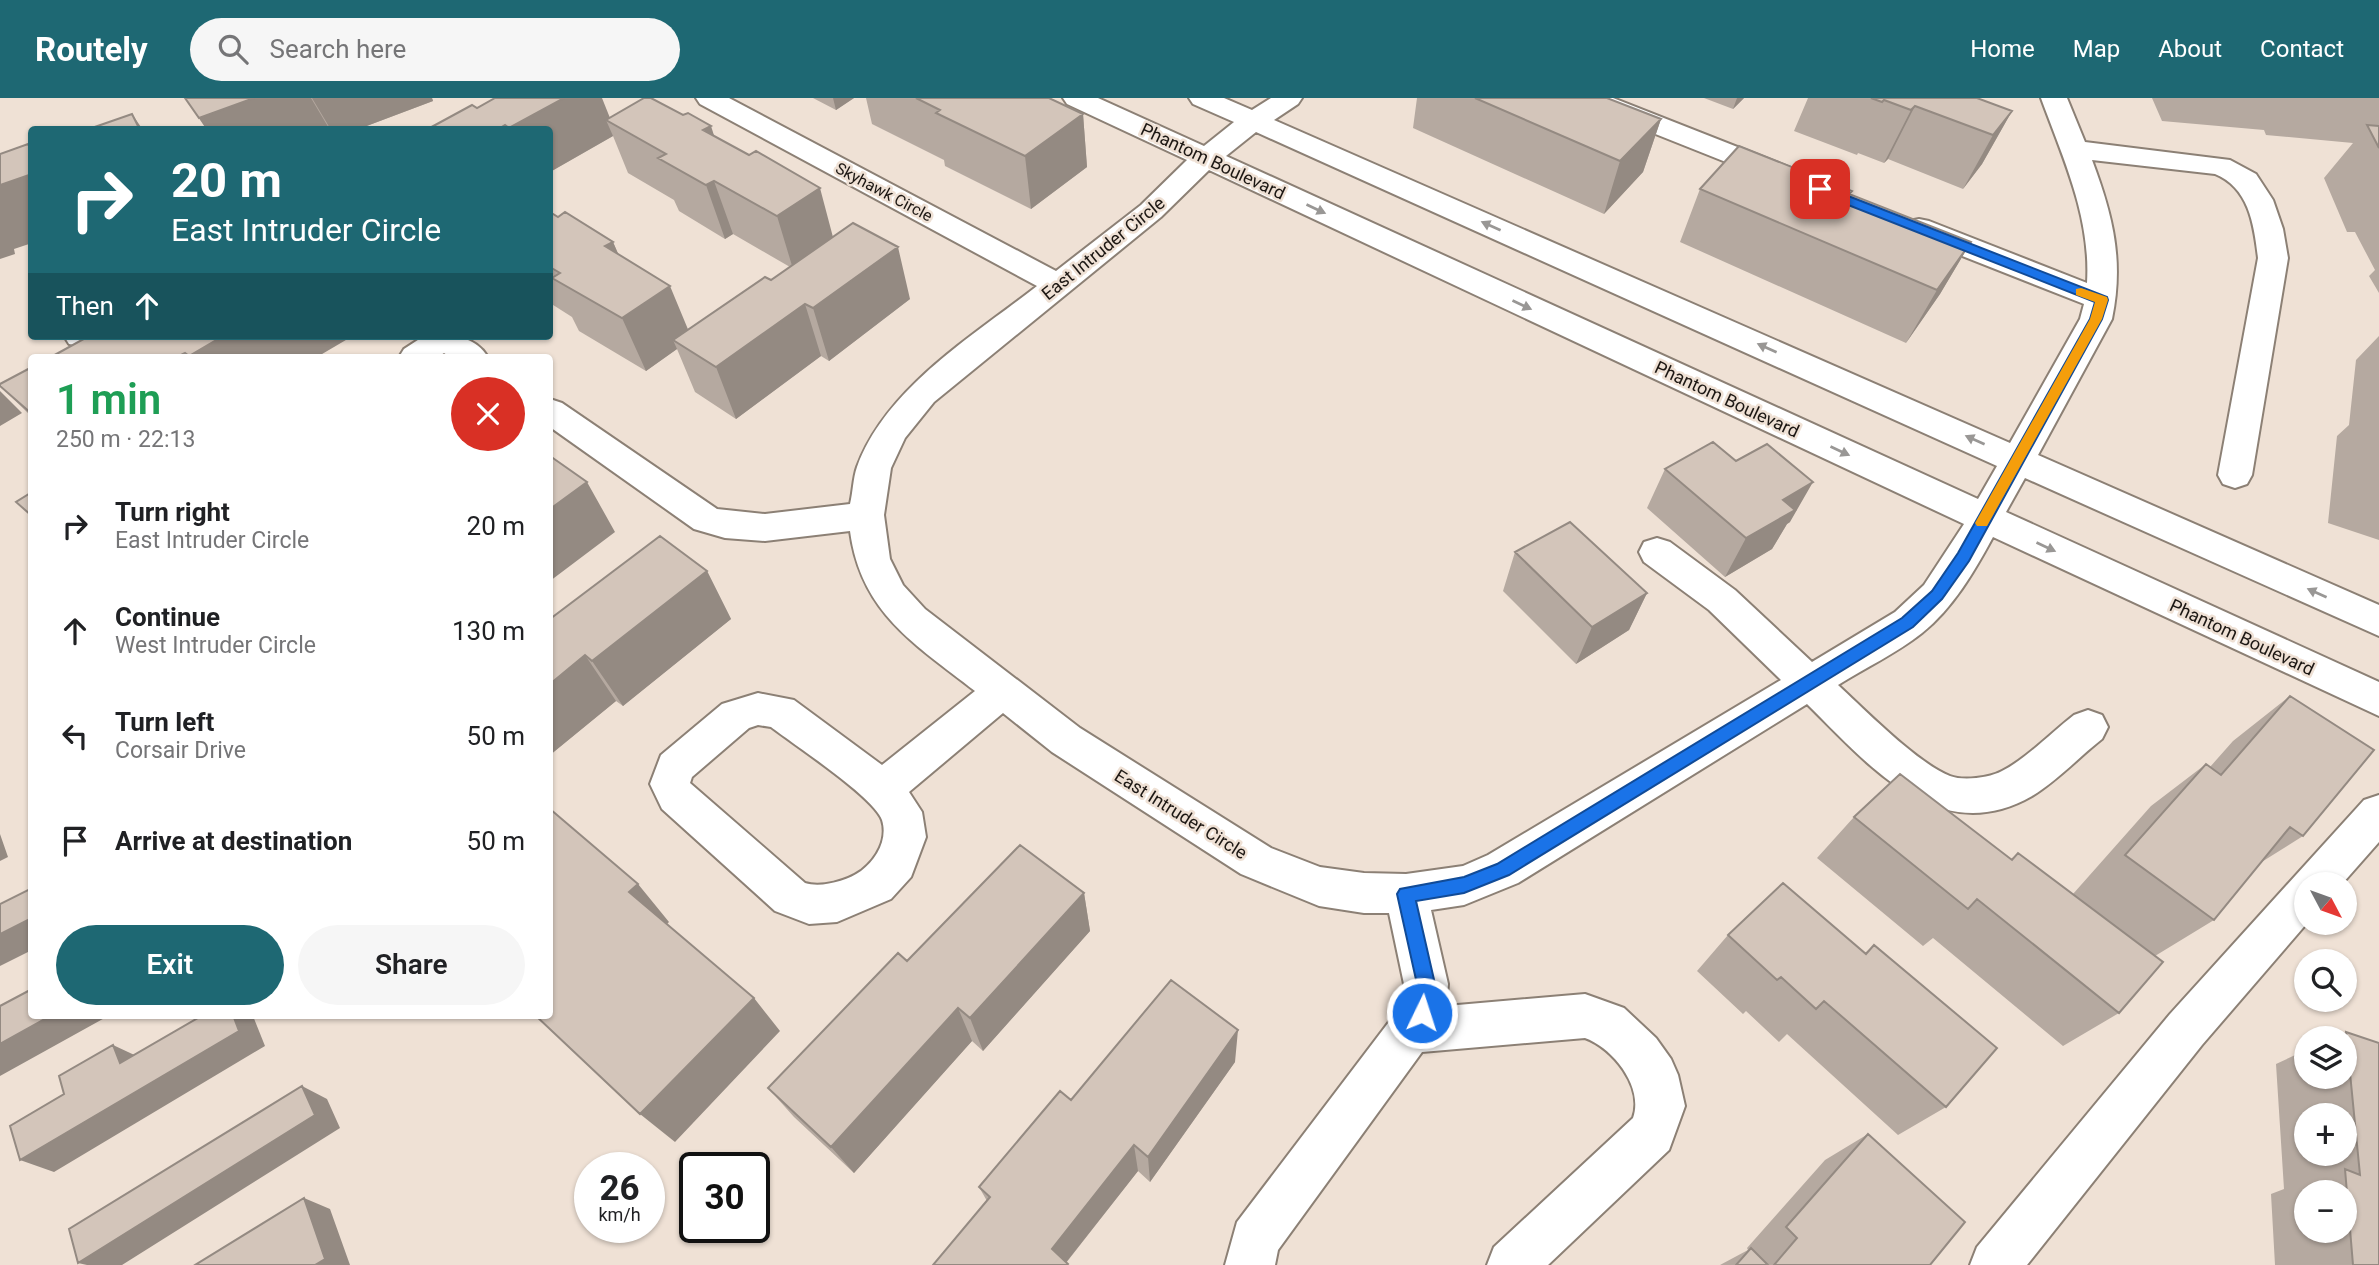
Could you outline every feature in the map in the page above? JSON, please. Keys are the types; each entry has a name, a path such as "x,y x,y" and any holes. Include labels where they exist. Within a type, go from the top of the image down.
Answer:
{"street":[{"name":"Skyhawk Circle","path":"709,98 1058,285"},
{"name":"Phantom Boulevard","path":"1076,98 2379,700"},
{"path":"1202,98 2379,621"},
{"name":"East Intruder Circle","path":"1289,98 1253,121 1206,158 1151,211 922,394 891,432 874,468 866,515 872,559 890,595 912,620 1066,740 1256,861 1319,886 1364,893 1406,894 1464,885 1503,869 1908,623 1937,595 1964,557 2096,319 2102,300 2106,268 2101,231 2054,98"},
{"path":"1588,98 1807,184"},
{"path":"2073,149 2220,166 2249,182 2270,232 2273,258 2235,475"},
{"path":"1897,219 2102,300"},
{"path":"419,354 439,340"},
{"path":"447,340 468,354"},
{"path":"556,424 706,520 728,528 752,529 866,515"},
{"path":"1657,552 1722,600 1869,739 1922,782 1946,794 1964,797 2002,790 2018,783 2088,727"},
{"path":"883,789 1003,691"},
{"path":"758,709 780,712 883,789 901,812 905,837 896,863 876,885 837,902 809,904 790,897 676,796 670,784 674,767 736,716 758,709"},
{"path":"2326,872 2379,813"},
{"path":"1250,1265 1255,1240 1422,1013 1426,984 1406,894"},
{"path":"1995,1265 2081,1156 2294,906"},
{"path":"1410,1031 1585,1016 1608,1024 1640,1054 1655,1075 1661,1105 1652,1133 1511,1265"}],"building":[{"path":"185,98 254,98 199,118"},
{"path":"495,98 564,98 513,126 433,126 472,105 477,108"},
{"path":"644,98 651,98 683,115 688,113 711,126 703,130 749,155 756,151 820,188 777,216 714,181 706,185 658,158 666,154 606,120"},
{"path":"916,98 1049,98 1083,114 1025,156 936,113 940,110"},
{"path":"1475,98 1607,98 1661,119 1620,161"},
{"path":"1871,98 1977,98 2012,111 1993,135 1915,106 1911,110"},
{"path":"132,114 138,126 98,126"},
{"path":"2367,125 2379,126 2379,148"},
{"path":"28,144 28,175 0,185 0,154"},
{"path":"1739,146 1852,191 1849,194 1971,242 1937,290 1700,189"},
{"path":"565,212 613,242 605,246 670,286 622,318 553,279 560,273 553,269 553,214 558,217"},
{"path":"853,223 898,247 813,308 805,304 716,367 673,340 765,277 771,280"},
{"path":"82,340 216,340 192,354 56,354"},
{"path":"28,369 28,410 0,386"},
{"path":"1713,442 1736,461 1767,444 1813,482 1783,500 1795,510 1746,538 1665,469"},
{"path":"553,458 587,482 553,507"},
{"path":"28,494 28,512 16,502"},
{"path":"1570,522 1647,593 1592,627 1515,552"},
{"path":"660,536 707,571 592,661 585,655 553,682 553,617"},
{"path":"2290,696 2374,750 2303,836 2290,827 2214,920 2125,855 2206,764 2221,775"},
{"path":"1900,774 2012,860 2018,853 2163,962 2119,1013 1977,899 1968,909 1854,817"},
{"path":"553,812 638,884 629,892 754,998 640,1114 539,1019 553,1019"},
{"path":"1020,845 1084,893 970,1018 958,1008 831,1147 768,1088 898,953 907,961"},
{"path":"1783,883 1866,954 1874,945 1997,1048 1946,1107 1824,1001 1816,1009 1781,977 1777,980 1728,935"},
{"path":"28,890 28,920 0,934 0,904"},
{"path":"1171,980 1238,1030 1148,1157 1134,1145 1052,1249 1068,1264 933,1265 990,1197 979,1187 1060,1091 1071,1100"},
{"path":"28,991 28,1019 45,1019 0,1044 0,1006"},
{"path":"196,1019 234,1019 239,1031 20,1160 10,1126 64,1094 59,1076 113,1045 120,1063"},
{"path":"2357,1036 2379,1043 2379,1265 2353,1265 2351,1243 2357,1243 2357,1180 2346,1180 2345,1169 2360,1175 2357,1103 2353,1103 2352,1089 2357,1089"},
{"path":"302,1086 315,1115 78,1263 69,1229"},
{"path":"1868,1134 1965,1222 1930,1265 1774,1265 1797,1238 1786,1227"},
{"path":"304,1198 325,1259 315,1265 195,1265"},
{"path":"1751,1248 1768,1265 1736,1265"}],"slow traffic":[{"path":"1982,523 2096,319 2102,300 2081,292"}],"route":[{"path":"1422,1013 1426,984 1406,894 1464,885 1503,869 1908,623 1937,595 1964,557 2096,319 2102,300 1820,189"}]}
